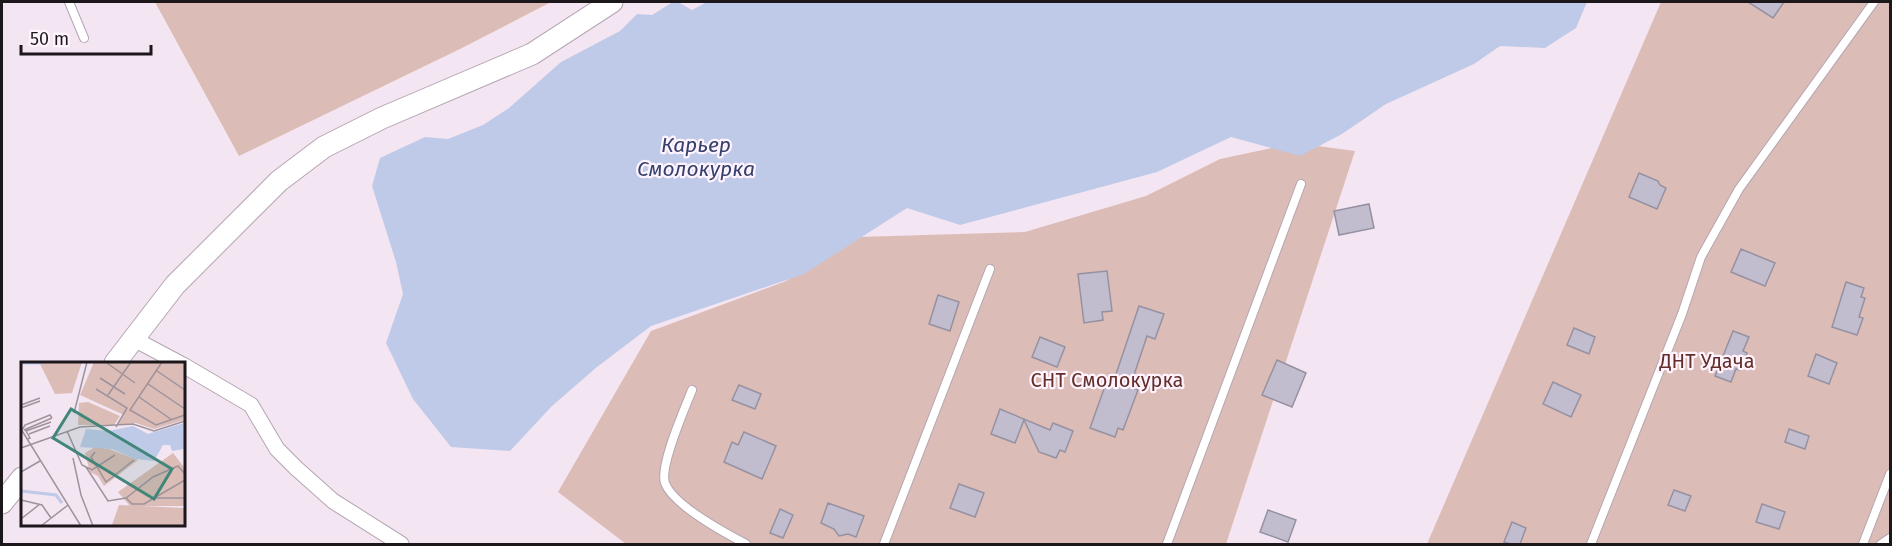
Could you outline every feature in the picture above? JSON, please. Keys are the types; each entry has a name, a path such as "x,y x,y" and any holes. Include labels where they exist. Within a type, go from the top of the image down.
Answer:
{"street":[{"path":"116,362 175,285 279,181 324,147 382,118 532,54 612,2"},
{"path":"135,339 177,362"},
{"path":"184,366 252,405 277,449 283,455 333,501 401,544"},
{"path":"2,503 21,478"}],"lane":[{"path":"69,2 84,38"},
{"path":"1591,544 1682,314 1701,257 1739,189 1874,2"},
{"path":"1167,544 1301,184"},
{"path":"884,544 990,269"},
{"path":"692,390 669,449 664,481 674,498 719,529 746,544"},
{"path":"1863,544 1890,474"},
{"path":"1881,544 1890,538"}],"green space":[{"path":"155,2 551,2 462,48 239,156"},
{"name":"ДНТ Удача","path":"1661,2 1890,2 1890,544 1427,544"},
{"name":"СНТ Смолокурка","path":"1295,143 1355,151 1226,544 626,544 558,492 651,331 786,281 859,237 1025,232 1146,196 1220,159"}],"water":[{"name":"Карьер Смолокурка","path":"673,2 678,2 692,10 707,2 1587,2 1576,28 1545,48 1500,46 1474,64 1386,104 1342,134 1300,156 1231,137 1157,172 960,225 907,208 804,274 651,326 597,367 552,406 510,451 451,447 413,399 386,343 403,294 396,262 372,186 380,158 425,137 448,139 483,125 509,108 561,62 620,31 637,14 652,15"}],"building":[{"path":"1748,2 1784,2 1773,18"},
{"path":"1639,173 1658,181 1666,188 1657,209 1629,197"},
{"path":"1369,204 1374,228 1339,235 1334,211"},
{"path":"1741,249 1775,263 1765,286 1731,272"},
{"path":"1107,271 1112,311 1102,312 1103,320 1084,323 1078,274"},
{"path":"1846,282 1864,288 1861,297 1865,298 1859,317 1863,318 1857,335 1832,327"},
{"path":"938,295 959,302 950,331 929,324"},
{"path":"1139,306 1164,314 1155,339 1147,336 1132,381 1135,382 1133,388 1138,390 1123,430 1118,428 1115,437 1090,428 1109,375 1111,387 1113,383"},
{"path":"1574,328 1595,337 1589,354 1567,345"},
{"path":"1733,331 1749,337 1743,351 1747,353 1740,370 1736,369 1731,382 1715,376"},
{"path":"1040,337 1065,347 1057,367 1032,357"},
{"path":"1816,354 1837,363 1829,384 1808,376"},
{"path":"1277,360 1306,373 1292,407 1262,395"},
{"path":"1553,382 1581,395 1571,417 1543,404"},
{"path":"739,385 761,394 755,409 732,400"},
{"path":"1000,409 1050,430 1053,423 1073,431 1065,452 1060,450 1056,458 1039,452 1024,420 1015,443 991,434"},
{"path":"1789,429 1809,436 1805,449 1785,442"},
{"path":"744,432 776,446 762,479 724,462 732,442 738,445"},
{"path":"959,484 984,493 975,517 950,508"},
{"path":"1674,490 1691,496 1685,511 1668,505"},
{"path":"828,503 864,516 856,537 848,534 839,536 834,529 821,523"},
{"path":"1762,504 1785,512 1779,529 1756,522"},
{"path":"780,509 793,515 783,538 770,533"},
{"path":"1268,510 1296,520 1288,542 1260,532"},
{"path":"1512,522 1526,528 1520,544 1504,542"}]}
